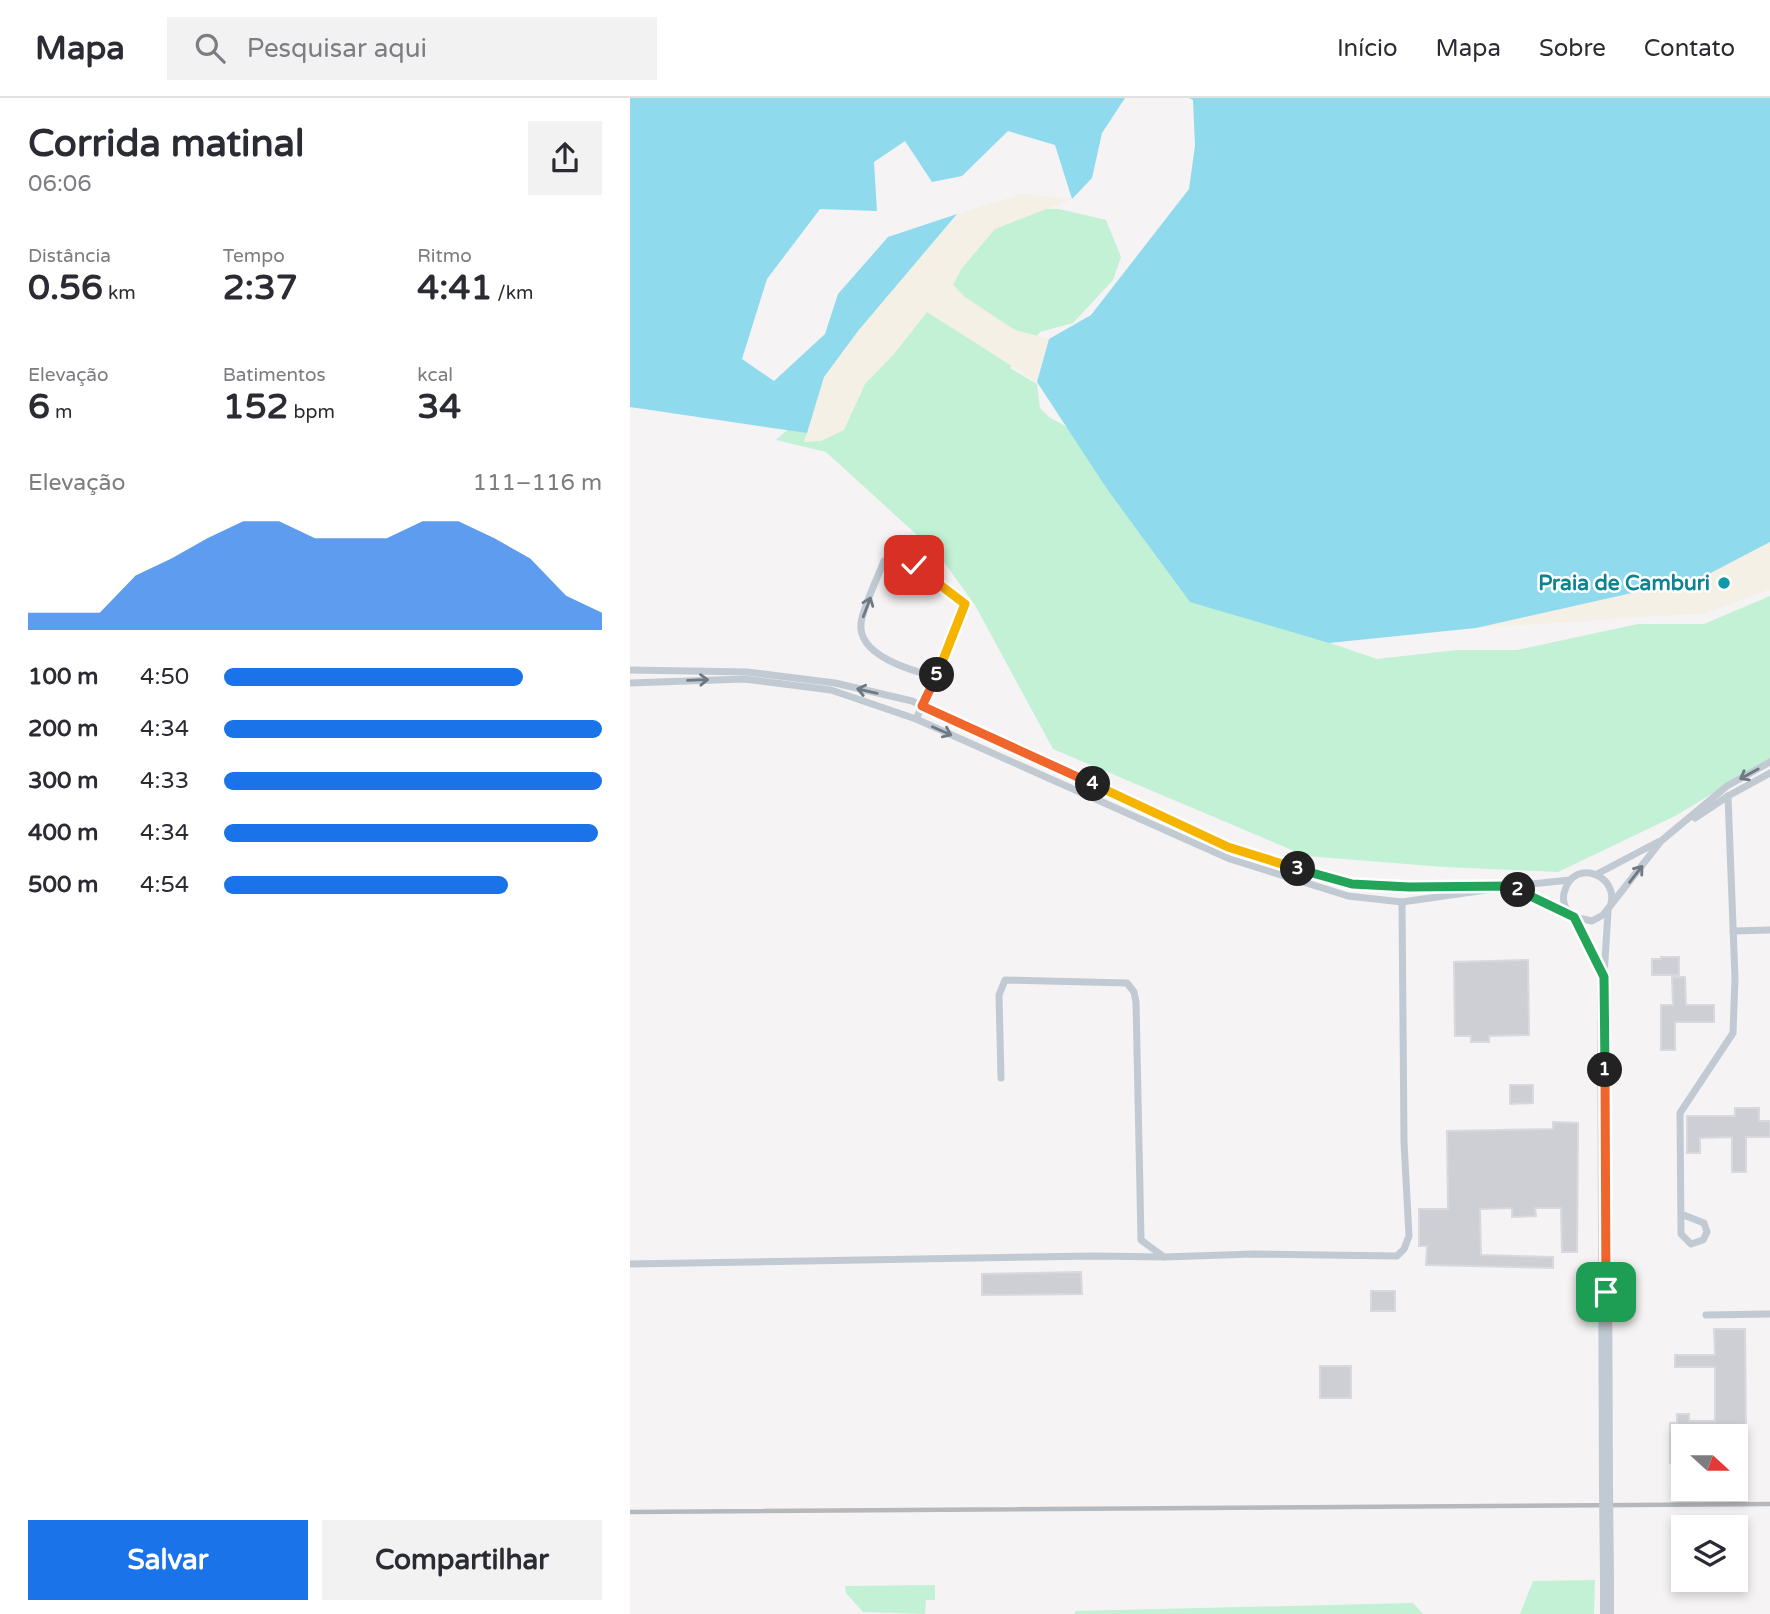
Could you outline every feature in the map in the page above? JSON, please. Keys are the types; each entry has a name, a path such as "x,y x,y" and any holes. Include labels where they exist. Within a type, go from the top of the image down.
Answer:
{"street":[{"path":"1604,977 1607,1614"}],"lane":[{"path":"916,719 936,677 965,604 914,565 884,561 860,625 866,642 874,652 903,666 936,677"},
{"path":"630,670 747,672 835,684 912,701 1228,847 1352,884 1409,887 1509,886 1572,916 1592,921 1609,909 1661,841 1727,786 1770,762"},
{"path":"630,683 744,679 831,690 916,719 1230,859 1348,896 1402,902 1570,880 1583,873 1597,874 1604,878 1611,891 1604,977"},
{"path":"1597,874 1661,841 1728,796 1770,773"},
{"path":"1681,1214 1704,1223 1707,1231 1703,1240 1695,1244 1683,1238 1681,1214 1680,1114 1733,1032 1733,931 1728,796"},
{"path":"1570,880 1564,892 1564,905 1604,977"},
{"path":"630,1264 1254,1254 1396,1256 1404,1249 1409,1236 1404,1142 1402,902"},
{"path":"1733,931 1770,930"},
{"path":"1001,1078 999,995 1005,981 1042,979 1127,983 1131,987 1136,1002 1141,1240 1164,1257"},
{"path":"1706,1315 1770,1314"}],"green space":[{"path":"995,208 1059,209 1106,220 1121,257 1113,280 1073,323 1040,332 1010,368 1037,384 1040,408 1049,417 1079,434 1199,590 1248,619 1377,659 1457,650 1517,650 1638,624 1704,624 1770,596 1770,759 1675,816 1558,872 1444,867 1306,856 1053,749 975,605 939,555 826,452 776,440 840,384"},
{"path":"1595,1580 1594,1614 1520,1614 1533,1581"},
{"path":"935,1585 935,1600 926,1600 925,1614 863,1612 846,1593 845,1586"},
{"path":"1413,1603 1423,1614 1075,1614 1075,1611"}],"sand":[{"path":"1022,194 1072,199 995,229 962,268 953,285 965,297 1015,330 1049,339 1037,382 927,312 894,354 865,384 844,430 821,441 804,442 824,377 858,331 957,214"},
{"name":"Praia de Camburi","path":"1770,542 1770,589 1707,613 1476,628 1703,577"}],"water":[{"path":"630,98 1125,98 1102,133 1092,178 1072,199 1055,145 1008,131 962,176 932,182 905,141 874,162 877,211 820,209 767,279 742,359 774,381 825,334 838,294 888,237 957,214 858,331 824,377 807,433 630,407"},
{"path":"1189,98 1770,98 1770,542 1703,577 1476,628 1329,643 1190,602 1107,489 1037,382 1049,339 1091,315 1189,189 1195,146 1193,100"}],"building":[{"path":"1679,957 1679,975 1652,975 1652,959"},
{"path":"1528,960 1529,1035 1489,1036 1489,1042 1471,1042 1471,1036 1455,1036 1454,962"},
{"path":"1672,977 1685,977 1686,1005 1714,1005 1714,1022 1675,1022 1675,1050 1661,1050 1661,1005 1673,1005"},
{"path":"1510,1085 1533,1085 1533,1103 1510,1104"},
{"path":"1735,1108 1759,1108 1759,1121 1770,1121 1770,1137 1746,1137 1746,1172 1732,1172 1732,1137 1700,1138 1700,1153 1687,1153 1687,1116 1735,1116"},
{"path":"1553,1122 1578,1123 1577,1252 1562,1252 1561,1208 1535,1208 1536,1216 1512,1217 1512,1208 1480,1209 1481,1255 1553,1257 1553,1268 1426,1265 1427,1246 1419,1246 1419,1209 1448,1209 1447,1131 1553,1129"},
{"path":"1081,1272 1082,1294 982,1295 982,1274"},
{"path":"1371,1291 1395,1291 1395,1311 1371,1311"},
{"path":"1714,1329 1745,1329 1746,1424 1671,1424 1670,1463 1670,1423 1677,1423 1677,1414 1689,1414 1689,1421 1715,1421 1715,1367 1675,1367 1675,1355 1715,1355"},
{"path":"1320,1366 1351,1366 1351,1398 1320,1398"}],"railway":[{"path":"630,1512 1770,1504"}],"place":[{"name":"Praia de Camburi","path":"1724,583"}],"route":[{"path":"914,565 965,604 922,706 1228,847 1352,884 1409,887 1509,886 1574,917 1604,977 1606,1292"}]}
